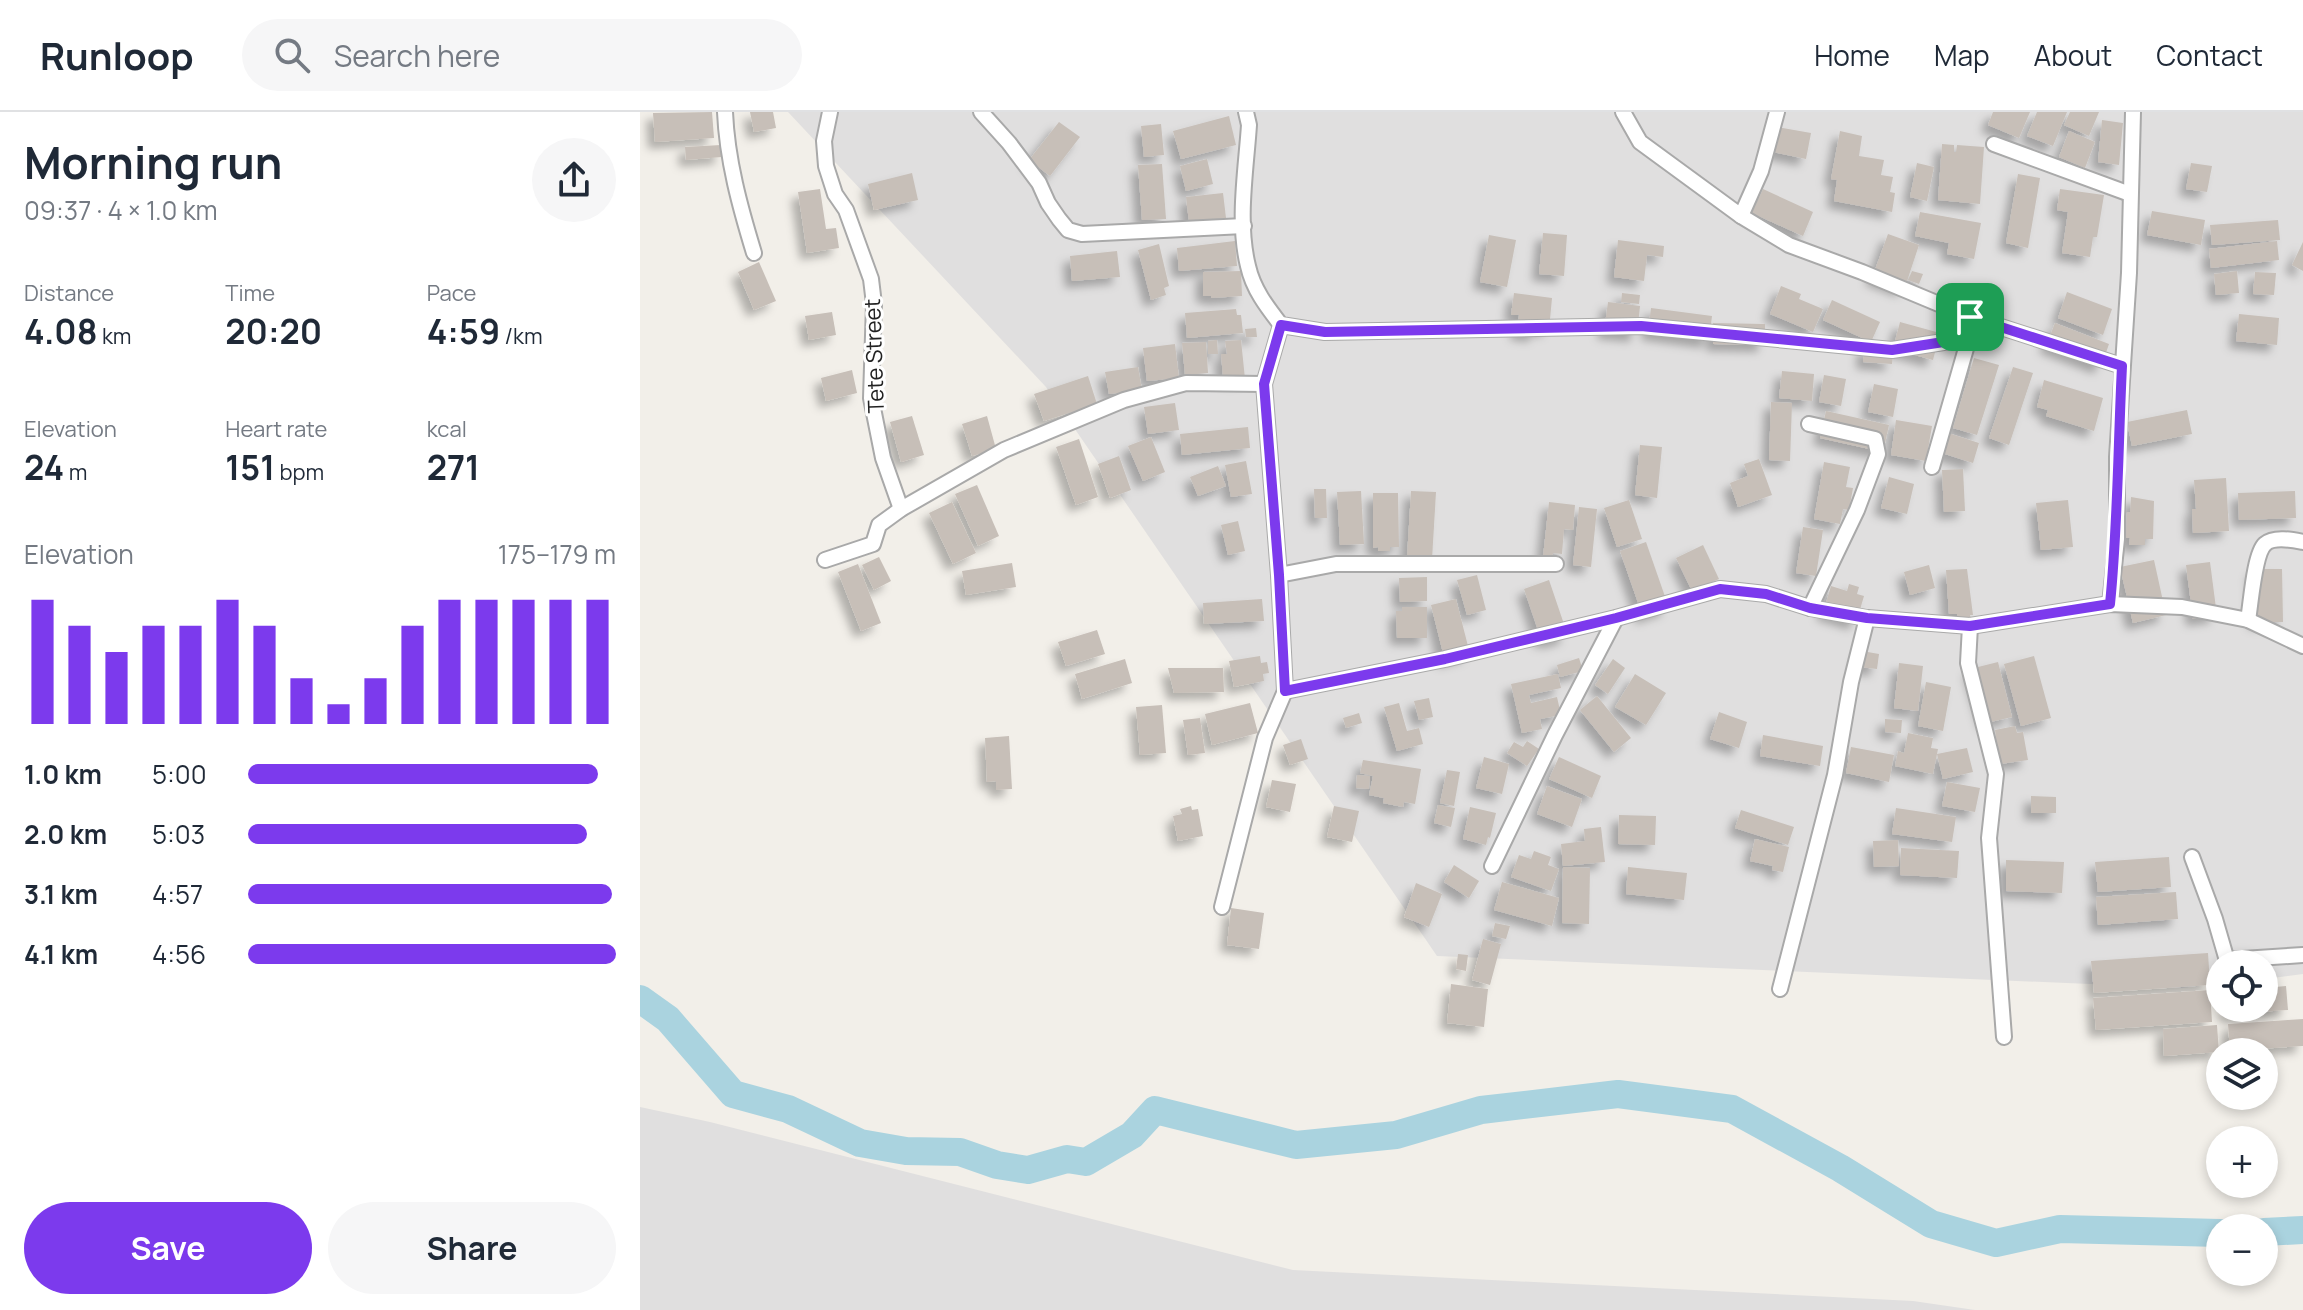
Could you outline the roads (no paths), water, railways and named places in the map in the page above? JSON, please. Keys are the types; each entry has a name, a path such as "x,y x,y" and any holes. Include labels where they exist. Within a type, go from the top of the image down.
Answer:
{"street":[{"path":"725,112 726,138 739,206 754,253"},
{"name":"Tete Street","path":"830,112 824,141 826,166 871,279 874,304 871,398 883,458 901,509"},
{"path":"981,112 1039,183 1048,203 1068,230 1082,234 1244,226"},
{"path":"1246,112 1249,125 1244,226 1248,267 1262,300 1281,325 1325,332 1641,326 1892,350 1969,338"},
{"path":"1623,112 1640,142 1741,216 1789,245 1970,317 2122,366"},
{"path":"1741,216 1761,171 1777,112"},
{"path":"2110,604 2117,539 2117,457 2129,273 2133,112"},
{"path":"1994,144 2130,194"},
{"path":"1932,467 1969,338 1970,317"},
{"path":"1222,907 1265,738 1285,691 1264,384 1281,325"},
{"path":"825,560 873,544 879,525 901,509 1004,450 1124,400 1186,383 1264,384"},
{"path":"1809,424 1875,439 1878,445 1878,454 1857,510 1810,608"},
{"path":"2248,620 2259,555 2265,544 2275,540 2303,542"},
{"path":"1279,575 1336,564 1556,564"},
{"path":"1285,691 1445,659 1616,618 1720,589 1766,594 1810,608 1867,618 1970,626 2110,604 2182,607 2248,620 2303,646"},
{"path":"1492,866 1616,618"},
{"path":"1780,989 1835,775 1851,682 1867,618"},
{"path":"1970,626 1968,663 1996,774 1989,838 2004,1037"},
{"path":"2192,857 2224,950"},
{"path":"2278,957 2303,955"}],"waterway":[{"path":"640,999 668,1019 733,1094 788,1109 860,1143 906,1151 960,1152 997,1165 1028,1170 1067,1159 1086,1162 1132,1135 1155,1110 1296,1145 1396,1135 1481,1110 1618,1094 1732,1109 1840,1168 1931,1224 1996,1243 2060,1229 2206,1233"},
{"path":"2278,1231 2303,1230"}]}
